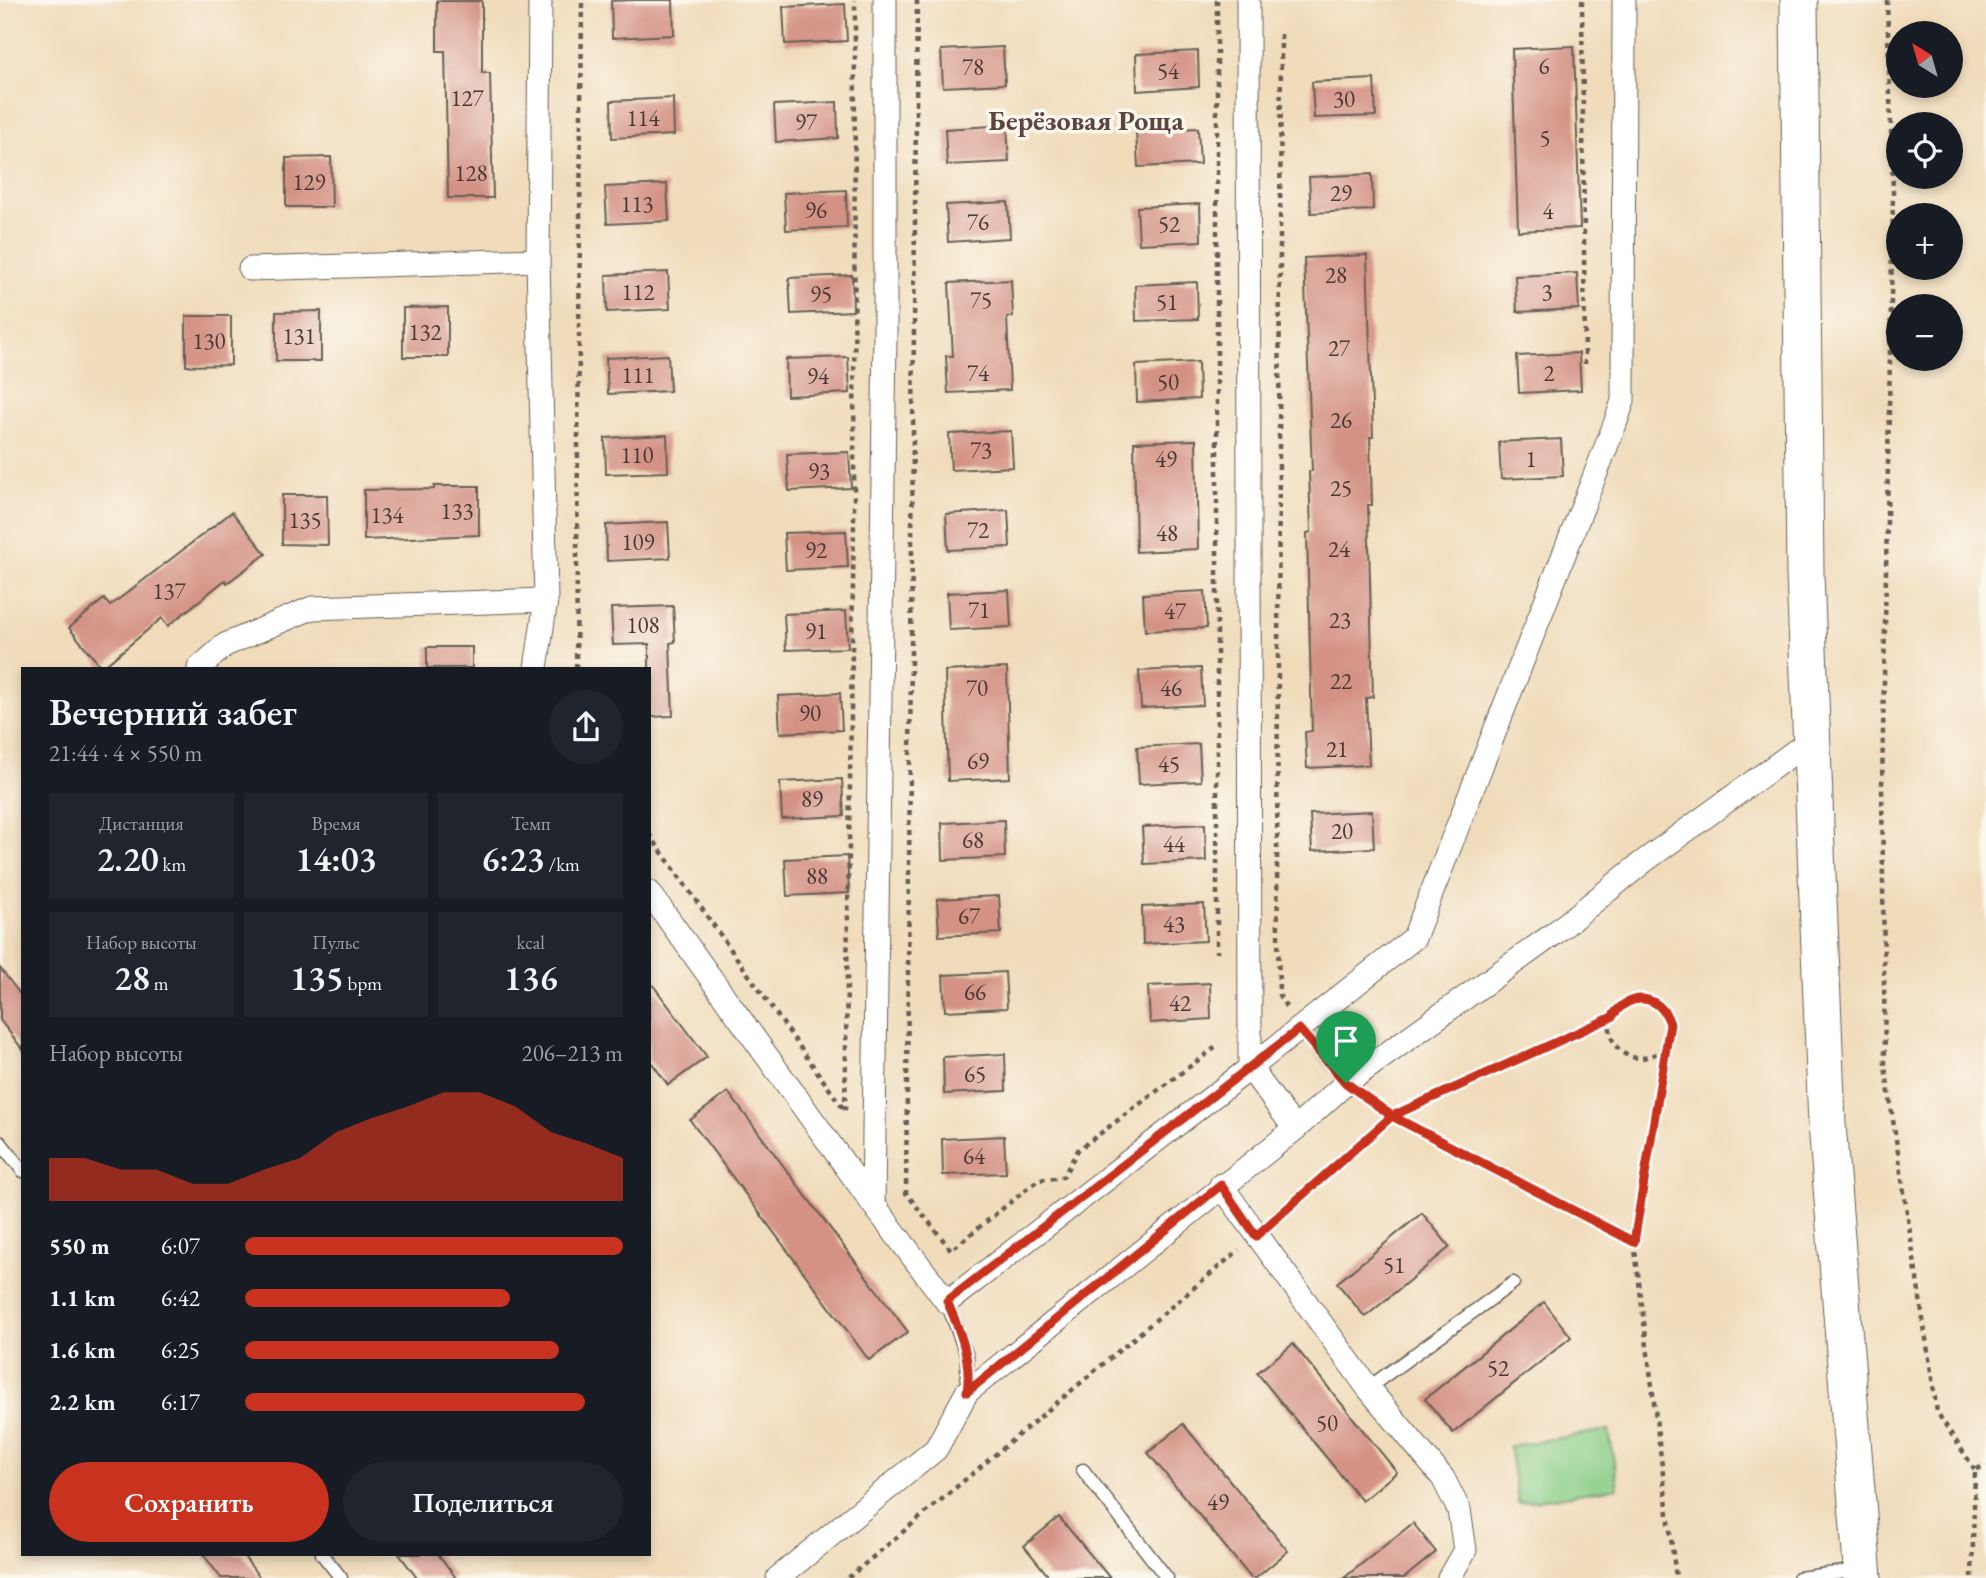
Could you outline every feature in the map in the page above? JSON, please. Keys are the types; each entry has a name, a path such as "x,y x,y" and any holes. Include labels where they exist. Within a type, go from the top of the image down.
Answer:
{"main road":[{"path":"1799,0 1805,574 1827,1124 1862,1574"}],"street":[{"path":"536,667 546,600 538,260 540,0"},
{"path":"873,1203 885,321 885,0"},
{"path":"1248,0 1250,1068 1295,1129"},
{"path":"651,895 947,1301 1414,938 1623,401 1624,0"},
{"path":"250,269 538,260"},
{"path":"201,667 225,645 312,608 546,600"},
{"path":"778,1578 936,1449 967,1392 1221,1185 1295,1129 1346,1083 1555,933 1643,862 1812,739"},
{"path":"1221,1185 1368,1388 1443,1478 1459,1510 1465,1550 1449,1578"}],"lane":[{"path":"0,1142 21,1168"},
{"path":"1368,1388 1513,1283"},
{"path":"947,1301 967,1356 970,1375 967,1392"},
{"path":"1083,1470 1167,1578"},
{"path":"324,1556 341,1578"},
{"path":"1799,1578 1862,1574"}],"path":[{"path":"576,667 582,0"},
{"path":"651,837 845,1111 854,516 855,0"},
{"path":"917,0 906,1193 951,1250 1038,1180 1063,1177 1078,1150 1216,1047"},
{"path":"1217,0 1217,953"},
{"path":"1582,0 1585,364"},
{"path":"1887,0 1893,192 1882,787 1885,1066 1937,1412 1975,1470 1972,1578"},
{"path":"1281,34 1279,995 1299,1029 1346,1083 1392,1116 1634,1242"},
{"path":"848,1578 1256,1236 1392,1116 1612,1017 1626,1002 1636,998 1653,1001 1661,1006 1670,1024 1634,1242 1676,1578"},
{"path":"1612,1017 1611,1037 1615,1046 1631,1057 1651,1057 1666,1043"},
{"path":"1975,1470 1986,1465"}],"green space":[{"path":"1609,1430 1618,1488 1518,1503 1509,1446"}],"building":[{"path":"673,0 674,35 612,38 611,1"},
{"path":"437,1 482,1 482,73 490,73 493,198 448,198 445,51 437,51"},
{"path":"845,4 847,41 785,44 783,7"},
{"path":"1574,46 1580,228 1518,231 1512,49"},
{"path":"1003,47 1005,84 943,87 941,50"},
{"path":"1198,51 1199,87 1137,91 1136,54"},
{"path":"1374,79 1376,116 1314,118 1312,82"},
{"path":"673,98 674,135 612,138 611,101"},
{"path":"837,102 838,138 776,142 774,105"},
{"path":"1007,125 1009,162 947,165 945,129"},
{"path":"1198,128 1200,164 1138,167 1136,131"},
{"path":"331,157 332,207 286,207 286,158"},
{"path":"1372,174 1373,210 1311,213 1309,177"},
{"path":"667,184 669,221 607,224 605,187"},
{"path":"846,190 847,227 786,230 784,193"},
{"path":"1008,202 1010,238 948,242 946,205"},
{"path":"1200,204 1201,241 1139,244 1137,207"},
{"path":"1367,255 1373,437 1370,437 1372,505 1368,505 1373,697 1366,698 1369,765 1307,768 1305,732 1312,731 1307,533 1311,532 1309,471 1312,471 1304,258"},
{"path":"668,272 670,309 607,312 606,275"},
{"path":"1577,273 1579,309 1517,312 1515,276"},
{"path":"852,275 853,311 791,314 789,278"},
{"path":"1011,280 1013,317 1007,317 1010,390 948,393 946,356 953,356 949,283"},
{"path":"1197,282 1198,319 1136,321 1135,285"},
{"path":"448,307 448,357 403,357 403,308"},
{"path":"321,311 321,361 276,361 276,312"},
{"path":"186,316 231,316 231,365 186,366"},
{"path":"1579,353 1581,390 1519,393 1517,356"},
{"path":"668,355 670,391 608,394 606,358"},
{"path":"848,357 850,393 787,396 786,359"},
{"path":"1198,362 1199,399 1137,402 1136,365"},
{"path":"1011,431 1013,467 951,470 949,434"},
{"path":"667,435 668,472 606,474 605,438"},
{"path":"1561,439 1563,476 1501,479 1499,442"},
{"path":"1196,440 1198,549 1136,552 1134,442"},
{"path":"849,452 851,488 789,491 787,454"},
{"path":"434,486 479,486 479,535 364,540 364,490 434,489"},
{"path":"282,495 327,495 328,545 282,544"},
{"path":"1008,510 1010,547 948,550 946,514"},
{"path":"232,512 266,554 227,583 225,580 168,626 162,618 101,667 69,628 104,599 110,606"},
{"path":"668,522 670,558 607,561 606,525"},
{"path":"846,531 848,567 786,570 784,533"},
{"path":"1009,590 1011,627 949,630 947,593"},
{"path":"1205,591 1207,628 1145,631 1143,594"},
{"path":"673,606 675,642 670,643 673,716 651,717 649,644 613,645 611,608"},
{"path":"846,611 848,648 786,650 784,614"},
{"path":"427,647 472,647 472,667 427,667"},
{"path":"1007,668 1010,778 948,781 945,671"},
{"path":"1201,668 1203,705 1141,708 1139,671"},
{"path":"840,693 842,730 780,733 778,696"},
{"path":"1199,744 1201,781 1139,784 1137,747"},
{"path":"842,779 844,816 782,819 780,782"},
{"path":"1372,811 1374,848 1312,851 1310,814"},
{"path":"1004,820 1005,857 943,860 942,823"},
{"path":"1205,824 1206,861 1144,864 1142,827"},
{"path":"847,856 849,893 787,896 785,859"},
{"path":"999,896 1001,933 939,936 937,899"},
{"path":"1204,904 1206,941 1143,944 1142,907"},
{"path":"0,968 21,995 21,1047 0,1020"},
{"path":"1005,972 1007,1008 945,1011 943,975"},
{"path":"651,983 707,1057 668,1085 651,1062"},
{"path":"1210,983 1211,1019 1150,1023 1148,986"},
{"path":"1005,1054 1006,1091 944,1094 943,1057"},
{"path":"728,1092 908,1332 869,1360 690,1120"},
{"path":"1004,1136 1006,1173 943,1175 942,1139"},
{"path":"1422,1213 1450,1247 1365,1317 1337,1283"},
{"path":"1544,1302 1571,1337 1453,1433 1425,1399"},
{"path":"1293,1344 1397,1472 1362,1501 1257,1373"},
{"path":"1183,1424 1288,1551 1256,1578 1251,1578 1148,1453"},
{"path":"1059,1517 1110,1578 1050,1578 1024,1546"},
{"path":"1413,1523 1436,1552 1404,1578 1344,1578"},
{"path":"204,1556 244,1556 260,1578 221,1578"},
{"path":"400,1556 440,1556 456,1578 417,1578"}],"district":[{"name":"Берёзовая Роща","path":"1086,120"}],"route":[{"path":"1346,1083 1299,1029 947,1301 967,1356 970,1375 967,1392 1221,1185 1256,1236 1392,1116 1612,1017 1618,1008 1636,998 1646,998 1661,1006 1670,1024 1634,1242 1392,1116 1346,1083"}]}
